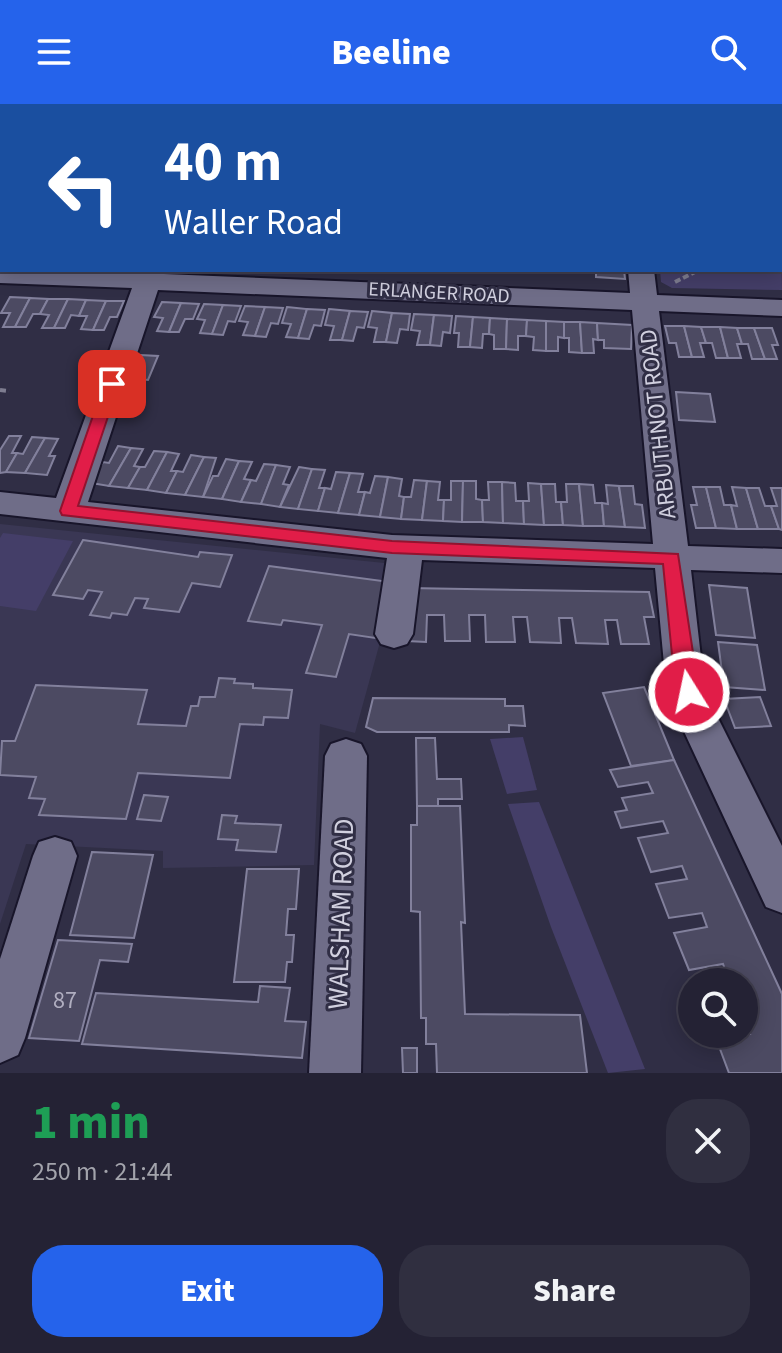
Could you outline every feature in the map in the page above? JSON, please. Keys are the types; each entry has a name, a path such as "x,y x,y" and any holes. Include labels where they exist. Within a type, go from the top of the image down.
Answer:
{"street":[{"name":"ERLANGER ROAD","path":"0,275 150,274 651,286 782,308"},
{"path":"68,511 150,274"},
{"name":"ARBUTHNOT ROAD","path":"651,286 684,675 693,708 782,893"},
{"path":"0,503 406,548 782,561"},
{"path":"394,634 406,548"},
{"name":"WALSHAM ROAD","path":"335,1073 346,756"},
{"path":"0,1038 55,856"}],"path":[{"path":"651,286 694,272"},
{"path":"0,390 9,391"}],"shaded area":[{"path":"660,272 782,272 782,290 672,288 661,282"},
{"path":"0,524 394,564 396,584 355,733 320,724 314,865 163,868 163,851 26,844 0,924"},
{"path":"3,533 73,541 36,611 0,606 0,538"},
{"path":"523,737 537,790 507,794 490,739"},
{"path":"539,802 645,1069 608,1073 551,927 508,804"}],"building":[{"path":"596,272 624,272 625,279 596,277"},
{"path":"10,297 30,298 15,327 3,327 10,313 1,313"},
{"path":"30,298 48,299 40,314 33,314 26,327 15,327"},
{"path":"48,299 68,299 54,328 42,328 49,315 40,314"},
{"path":"68,299 86,300 79,316 71,315 65,328 54,328"},
{"path":"86,300 106,301 93,330 81,329 87,316 79,316"},
{"path":"106,301 124,301 117,317 110,317 104,330 93,330"},
{"path":"162,302 181,303 169,332 157,331 163,318 154,317"},
{"path":"181,303 199,304 193,319 185,319 179,332 169,332"},
{"path":"204,304 223,305 212,334 200,333 205,320 197,319"},
{"path":"223,305 241,306 235,322 228,321 223,335 212,334"},
{"path":"245,306 265,307 255,336 243,335 248,322 239,321"},
{"path":"265,307 283,308 278,324 271,323 266,337 255,336"},
{"path":"287,307 307,309 298,338 286,337 291,324 282,323"},
{"path":"307,309 325,310 321,326 314,325 309,339 298,338"},
{"path":"329,309 350,311 342,340 330,340 334,326 325,325"},
{"path":"350,311 368,312 364,328 357,327 353,341 342,340"},
{"path":"372,311 392,313 386,342 374,342 377,328 368,327"},
{"path":"392,313 410,314 408,330 400,329 397,343 386,342"},
{"path":"414,314 434,315 430,345 417,345 420,331 411,330"},
{"path":"434,315 452,316 450,333 443,332 441,346 430,345"},
{"path":"456,316 473,317 470,347 458,347 459,333 454,333"},
{"path":"473,317 490,318 489,334 483,334 482,348 470,347"},
{"path":"490,318 507,319 506,349 494,349 494,335 489,334"},
{"path":"507,319 527,320 526,336 518,336 518,350 506,349"},
{"path":"527,320 546,321 546,351 533,350 534,337 526,336"},
{"path":"546,321 564,322 564,338 558,337 558,351 546,351"},
{"path":"564,322 580,322 582,353 569,352 569,338 564,338"},
{"path":"580,322 597,323 598,340 593,339 594,353 582,353"},
{"path":"597,323 632,325 631,349 604,348 604,340 598,340"},
{"path":"665,326 684,326 692,357 679,357 676,343 669,343"},
{"path":"684,326 701,327 706,343 700,343 704,357 692,357"},
{"path":"701,327 720,327 728,358 716,358 712,343 706,343"},
{"path":"720,327 737,328 742,344 737,344 741,358 728,358"},
{"path":"737,328 754,328 765,359 752,359 748,344 742,344"},
{"path":"754,328 772,328 778,345 772,345 777,359 765,359"},
{"path":"140,355 158,356 148,380 129,378"},
{"path":"676,392 710,394 715,422 679,420"},
{"path":"9,436 21,436 12,453 17,453 6,472 0,473 0,450"},
{"path":"32,437 45,438 25,473 6,472 17,453 23,454"},
{"path":"45,438 58,439 49,456 55,456 47,475 25,473"},
{"path":"118,446 131,448 109,486 91,483 103,462 109,463"},
{"path":"131,448 143,449 134,466 140,467 128,488 109,486"},
{"path":"154,451 167,452 147,490 128,488 140,467 145,467"},
{"path":"167,452 179,454 171,471 177,471 166,493 147,490"},
{"path":"191,455 204,457 185,495 166,493 177,471 183,472"},
{"path":"204,457 216,458 203,497 185,495"},
{"path":"226,459 239,461 222,499 203,497 213,476 218,476"},
{"path":"239,461 252,462 244,479 251,480 241,502 222,499"},
{"path":"264,464 276,465 261,504 241,502 251,480 256,481"},
{"path":"276,465 290,467 283,484 289,485 280,507 261,504"},
{"path":"299,467 312,469 298,509 280,507"},
{"path":"312,469 325,470 319,488 325,488 318,511 298,509"},
{"path":"336,472 350,473 338,513 318,511 325,488 331,489"},
{"path":"350,473 363,474 358,492 365,492 359,515 338,513"},
{"path":"375,476 388,477 380,517 359,515 365,492 370,493"},
{"path":"388,477 402,479 399,496 404,497 401,519 380,517"},
{"path":"414,480 427,481 422,520 401,519 404,497 411,497"},
{"path":"427,481 440,482 438,500 444,500 443,521 422,520"},
{"path":"451,481 463,481 462,522 443,521 444,500 451,500"},
{"path":"463,481 476,481 476,499 482,500 483,522 462,522"},
{"path":"488,482 502,482 503,523 483,522 482,500 489,500"},
{"path":"502,482 515,483 516,501 523,501 524,524 503,523"},
{"path":"528,483 541,484 544,525 524,524 523,501 529,501"},
{"path":"541,484 555,484 556,502 561,502 563,525 544,525"},
{"path":"566,484 579,484 583,526 563,525 561,502 567,502"},
{"path":"579,484 593,485 595,503 602,503 604,526 583,526"},
{"path":"606,485 619,486 625,527 604,526 602,503 608,504"},
{"path":"619,486 633,486 635,504 642,505 645,528 625,527"},
{"path":"693,487 706,487 716,528 696,528 691,505 697,505"},
{"path":"706,487 720,487 724,505 731,505 737,529 716,528"},
{"path":"732,487 746,488 758,529 737,529 731,505 737,506"},
{"path":"746,488 759,488 765,506 771,506 779,529 758,529"},
{"path":"771,488 782,488 782,530 771,506 777,506"},
{"path":"83,540 198,557 200,552 232,555 220,587 192,583 179,612 144,608 148,599 135,598 127,615 112,613 110,618 90,615 102,592 88,590 83,599 53,595"},
{"path":"269,566 390,582 375,638 349,634 336,677 306,673 322,625 283,620 281,625 248,621"},
{"path":"709,585 747,588 755,638 716,635"},
{"path":"408,588 649,592 654,617 644,617 649,644 621,644 617,620 605,620 608,644 576,643 572,618 559,618 561,643 530,642 527,617 513,617 515,642 486,642 485,615 469,615 470,641 445,641 444,615 427,615 426,642 407,641"},
{"path":"718,642 757,645 765,690 724,687"},
{"path":"219,678 253,684 253,688 292,690 288,718 264,717 263,725 240,724 230,778 138,773 126,819 39,815 45,799 29,798 36,777 0,775 2,741 15,741 36,685 147,690 138,724 186,726 191,706 198,706 200,697 215,697"},
{"path":"644,687 674,760 631,766 603,693"},
{"path":"760,697 771,726 735,728 724,699"},
{"path":"373,698 505,699 505,706 523,706 525,726 509,725 509,732 377,732 366,727"},
{"path":"416,738 435,738 437,779 461,779 462,799 438,799 438,806 417,806"},
{"path":"674,760 782,994 782,1073 729,1073 720,1048 758,1048 758,968 724,968 723,964 688,968 674,933 707,927 702,913 669,918 656,884 687,879 682,866 651,872 638,838 668,833 663,821 621,828 615,812 627,810 622,798 653,793 648,782 618,787 610,770"},
{"path":"144,795 168,797 161,821 137,819"},
{"path":"417,806 460,806 465,1014 580,1015 587,1073 437,1073 436,1044 426,1044 426,1018 421,1018 420,912 411,911 411,825 417,825"},
{"path":"222,815 237,816 235,823 281,825 276,852 236,850 238,840 218,839"},
{"path":"92,852 153,855 134,938 70,935"},
{"path":"247,869 299,869 296,909 288,909 286,935 294,935 292,962 287,962 285,982 234,982"},
{"path":"58,940 132,944 128,962 100,960 79,1041 29,1038"},
{"path":"260,986 290,988 285,1021 306,1022 302,1058 82,1044 96,993 258,1002"},
{"path":"402,1048 417,1048 417,1073 403,1073"}],"route":[{"path":"112,384 68,511 392,547 672,559 684,675 689,692"}]}
